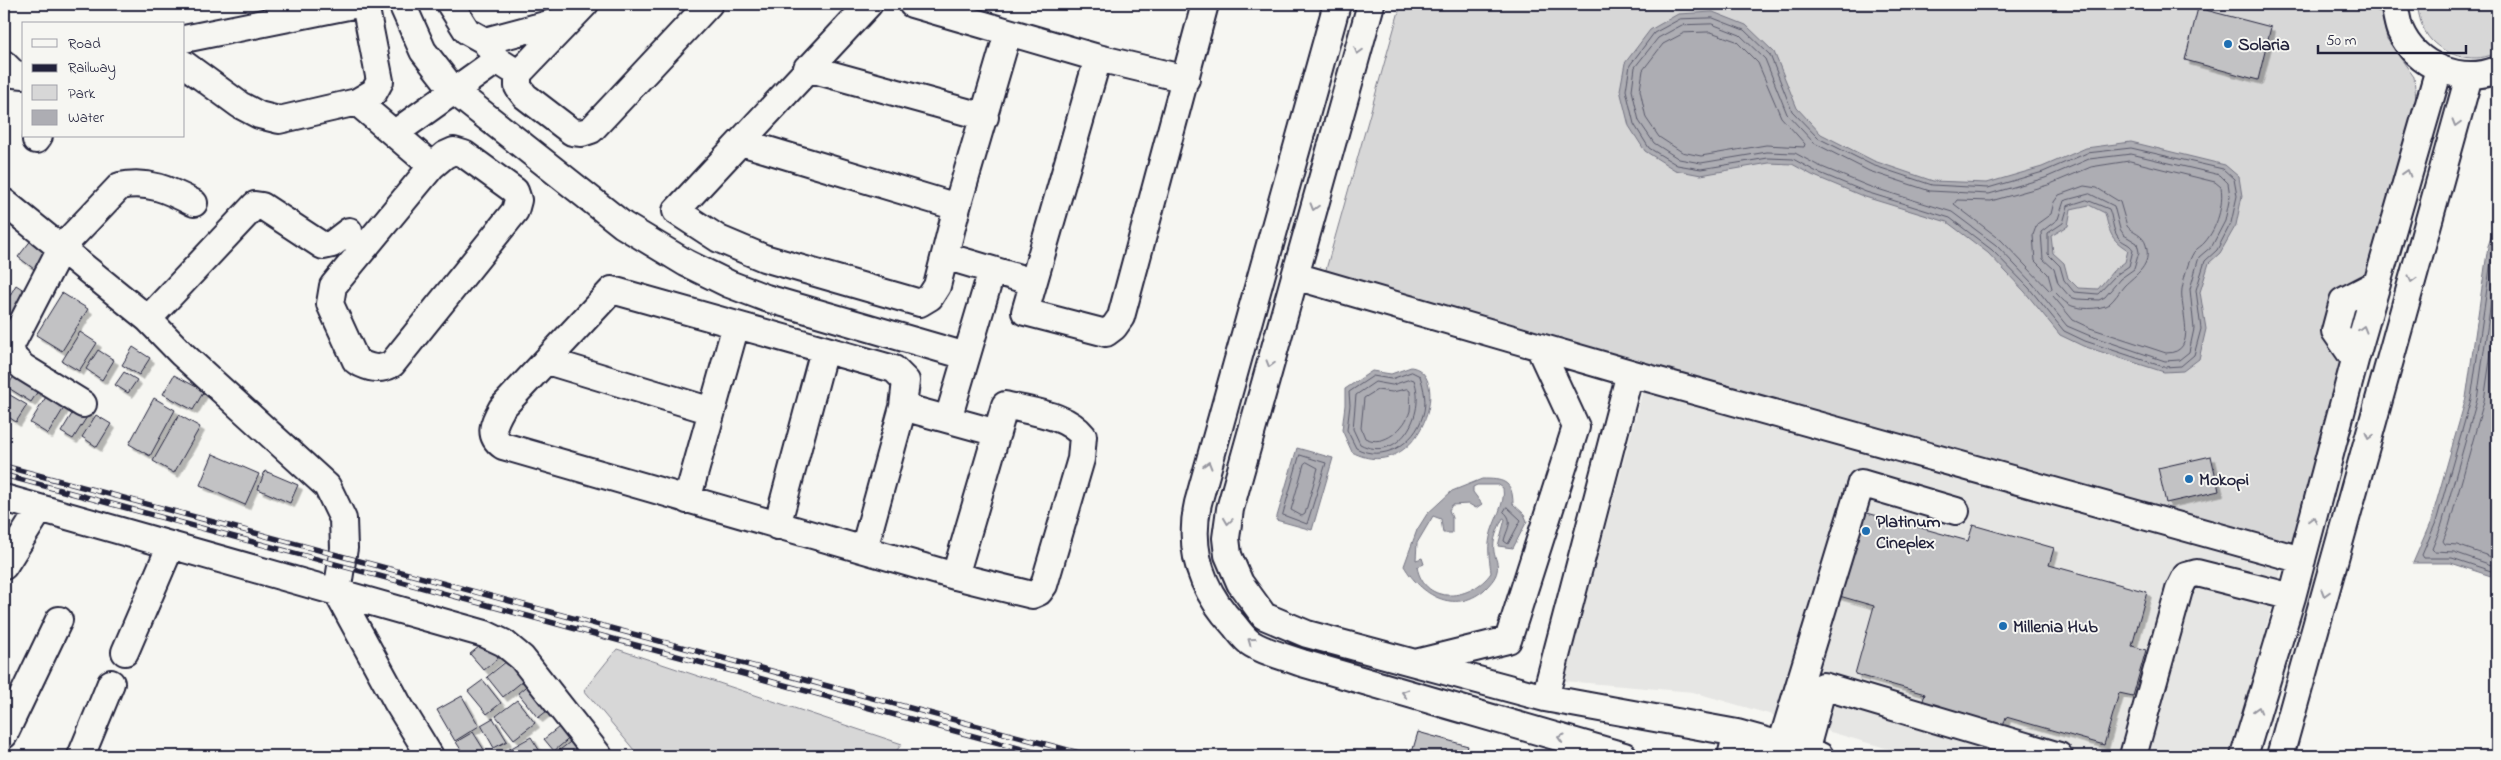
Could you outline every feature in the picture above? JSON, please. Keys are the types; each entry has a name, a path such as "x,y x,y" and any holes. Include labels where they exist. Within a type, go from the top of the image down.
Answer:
{"street":[{"path":"185,39 358,4"},
{"path":"185,65 240,105 259,115 278,120 357,102 374,92 380,81 365,4"},
{"path":"402,4 423,51 454,91 585,197 623,225 686,263 729,284 766,298 966,356"},
{"path":"450,4 467,31 518,74"},
{"path":"578,11 518,74 518,87 525,96 572,132 582,133 591,130 709,4"},
{"path":"869,4 807,68 676,211 719,239 764,258 920,303 930,297 937,286 957,207 985,117 1008,33"},
{"path":"912,4 1098,58 1186,79"},
{"path":"1098,58 1025,312 1106,332 1114,328 1121,317 1205,4"},
{"path":"1337,4 1198,503 1194,521 1193,543 1200,569 1211,597 1251,644 1302,663 1624,756"},
{"path":"1371,4 1230,509 1226,538 1228,555 1240,583 1264,616 1307,634 1545,698 1734,745 1802,751"},
{"path":"2394,4 2400,30 2410,46 2416,53 2439,69 2469,76 2497,70"},
{"path":"395,133 454,91 491,50 578,11"},
{"path":"807,68 985,117"},
{"path":"2244,756 2292,597 2376,284 2439,69"},
{"path":"2280,756 2469,76"},
{"path":"357,102 432,166"},
{"path":"741,142 957,207"},
{"path":"454,151 464,154 515,191 518,200 507,222 392,364 382,369 364,366 356,361 330,304 333,286 432,166 445,155 454,151"},
{"path":"83,404 23,367 14,358 11,350 12,343 20,326 61,248 120,186 148,184 168,190 194,203"},
{"path":"4,202 148,319 182,354 327,486 343,519 344,548 337,592 405,716 430,756"},
{"path":"148,319 255,205 262,206 323,246 332,244 349,231"},
{"path":"944,256 1034,282"},
{"path":"948,419 992,270"},
{"path":"1295,276 1630,373 2302,560"},
{"path":"864,549 903,407 906,381 894,369 612,290 502,408 495,420 492,433 496,442 502,446 777,526 955,576 1032,595 1039,592 1048,575 1081,458 1083,436 1075,426 1064,420 1005,404 955,576"},
{"path":"687,500 736,326"},
{"path":"1416,663 1508,640 1576,427 1539,347"},
{"path":"777,526 824,350"},
{"path":"547,361 712,411"},
{"path":"1545,698 1630,373"},
{"path":"903,407 997,433"},
{"path":"1802,751 1861,482 1956,511"},
{"path":"4,498 485,634 504,643 522,658 598,756"},
{"path":"4,566 40,508"},
{"path":"125,652 171,545"},
{"path":"2133,756 2179,590 2186,576 2197,573 2292,597"},
{"path":"4,735 58,620"},
{"path":"81,756 111,684"},
{"path":"1802,751 1824,686 2059,756"}],"shaded area":[{"path":"1643,390 2282,568 2237,738 2225,756 1913,756 1693,692 1564,681"}],"green space":[{"path":"1401,4 2353,4 2381,12 2387,39 2414,77 2416,100 2293,546 1325,273"},
{"path":"2417,4 2497,4 2497,52 2489,56 2472,58 2462,57 2445,51 2431,40 2425,32"},
{"path":"617,649 902,744 892,756 639,756 584,690"}],"water":[{"path":"1713,12 1746,25 1774,52 1797,108 1821,134 1874,161 1933,181 1987,183 2042,167 2086,148 2131,142 2225,165 2239,177 2242,196 2236,225 2220,253 2209,263 2200,292 2206,329 2199,359 2183,371 2164,372 2083,346 2060,335 2025,292 1988,253 1947,222 1865,197 1812,175 1792,164 1769,163 1701,175 1675,170 1645,151 1629,126 1620,90 1625,63 1650,30 1678,14","holes":["2089,205 2105,213 2114,239 2128,250 2125,262 2113,271 2098,289 2078,288 2068,278 2064,263 2053,253 2051,236 2068,226 2071,209"]},
{"path":"2497,220 2497,578 2451,563 2413,563 2431,521 2466,398 2488,246"},
{"path":"1411,367 1424,374 1429,388 1429,406 1423,425 1411,442 1396,454 1376,459 1352,452 1342,430 1345,389 1372,371 1391,374"},
{"path":"1297,448 1333,458 1312,530 1276,520"},
{"path":"1482,479 1505,482 1511,490 1513,504 1524,514 1527,521 1513,548 1498,546 1505,519 1503,518 1497,530 1494,543 1494,552 1498,566 1495,576 1484,590 1473,597 1461,601 1450,601 1429,593 1419,586 1404,566 1417,530 1427,514 1452,491","holes":["1477,485 1499,485 1503,488 1503,500 1489,542 1491,573 1483,582 1461,594 1439,594 1429,589 1422,580 1417,567 1424,564 1422,558 1416,560 1417,543 1433,516 1441,519 1443,533 1452,533 1452,518 1449,510 1452,505 1469,504 1476,508 1482,504 1473,492 1473,487"]}],"building":[{"name":"Solaria","path":"2198,8 2271,27 2258,80 2185,60"},
{"path":"32,239 52,254 38,272 18,257"},
{"path":"16,285 33,296 14,326 4,319 4,305"},
{"path":"62,293 88,309 62,351 36,335"},
{"path":"80,332 97,343 79,371 62,361"},
{"path":"133,347 150,358 139,375 122,365"},
{"path":"98,350 114,360 102,380 86,369"},
{"path":"19,368 43,383 31,402 7,387"},
{"path":"124,372 137,380 128,393 115,385"},
{"path":"174,375 204,391 193,410 163,394"},
{"path":"52,387 70,398 48,434 30,423"},
{"path":"5,392 27,405 16,422 4,414"},
{"path":"154,398 175,410 150,456 129,444"},
{"path":"78,404 90,412 73,439 61,432"},
{"path":"96,415 111,424 97,447 82,437"},
{"path":"179,415 200,427 174,473 153,461"},
{"path":"213,454 259,474 245,505 200,485"},
{"name":"Mokopi","path":"2211,456 2219,491 2166,503 2158,468"},
{"path":"265,471 298,485 290,503 258,489"},
{"name":"Millenia Hub","path":"1860,511 1968,541 1973,525 2054,548 2049,565 2147,592 2132,646 2146,650 2133,696 2119,693 2104,745 2006,717 2001,733 1920,710 1925,694 1855,674 1874,606 1836,595"},
{"path":"489,639 502,655 484,670 470,654"},
{"path":"507,661 523,681 503,697 487,677"},
{"path":"483,680 501,703 487,714 468,691"},
{"path":"531,682 552,707 538,718 518,693"},
{"path":"462,696 479,726 455,741 437,710"},
{"path":"517,700 535,723 514,739 496,716"},
{"path":"493,718 507,741 494,748 481,725"},
{"path":"568,720 577,732 554,751 544,739"},
{"path":"473,732 486,753 480,756 465,756 456,742"},
{"path":"1418,732 1468,746 1465,756 1411,756"},
{"path":"531,737 541,753 536,756 509,756 506,751"},
{"path":"574,739 585,753 580,756 552,756"}],"railway":[{"path":"4,466 1090,756"},
{"path":"4,475 1048,756"}],"place":[{"name":"Solaria","path":"2228,44"},
{"name":"Mokopi","path":"2189,479"},
{"name":"Platinum Cineplex","path":"1866,531"},
{"name":"Millenia Hub","path":"2003,626"}]}
